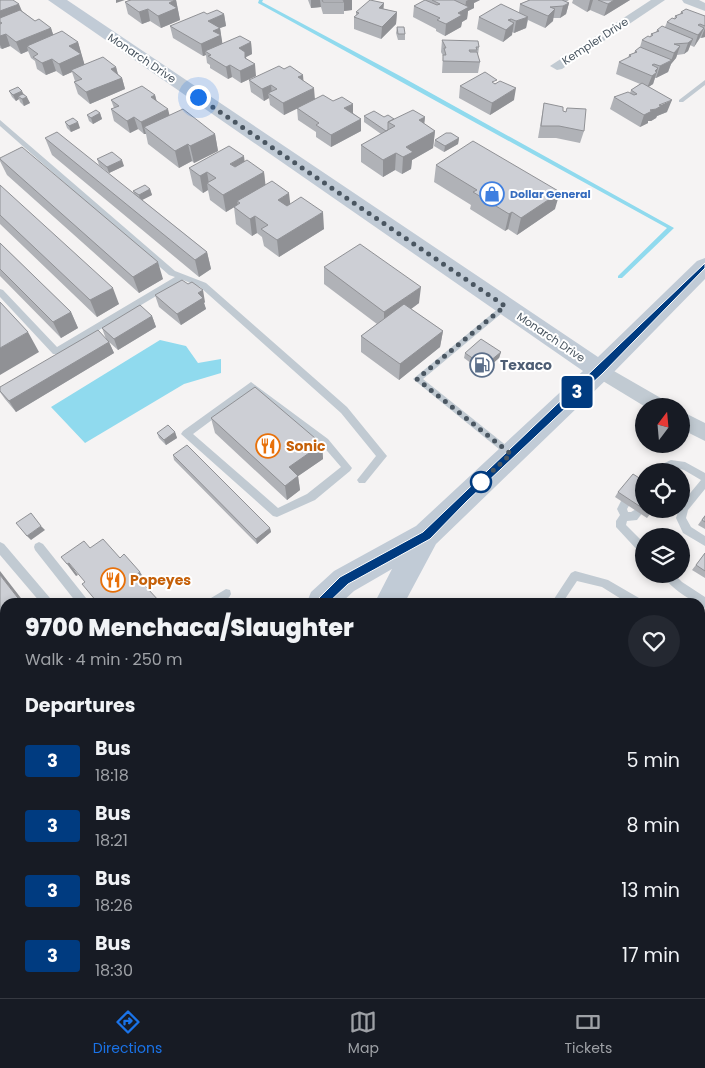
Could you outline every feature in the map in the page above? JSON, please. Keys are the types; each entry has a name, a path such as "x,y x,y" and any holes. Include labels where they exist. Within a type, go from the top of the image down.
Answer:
{"street":[{"name":"Monarch Drive","path":"56,0 600,370"},
{"name":"Kempler Drive","path":"557,66 659,0"},
{"path":"688,0 705,7"},
{"path":"326,598 344,581 426,536 600,370 705,266"},
{"path":"600,370 646,398"},
{"path":"690,424 705,433"},
{"path":"392,598 426,536"}],"lane":[{"path":"681,101 705,82"},
{"path":"0,122 172,273 203,284 344,410 382,456 362,480"},
{"path":"26,157 35,153"},
{"path":"0,292 56,352 182,277"},
{"path":"505,306 417,379 511,454"},
{"path":"251,386 325,442 347,468 311,498 277,513 186,434 251,386"},
{"path":"690,471 705,480 684,508 681,518 688,530 705,541"},
{"path":"625,504 622,509 625,516"},
{"path":"625,516 633,517 635,515"},
{"path":"625,516 621,521 621,527 635,541"},
{"path":"0,547 43,598"},
{"path":"39,547 79,598"},
{"path":"560,598 575,576 604,583 628,598"},
{"path":"676,583 698,598"},
{"path":"220,598 226,594"}],"water":[{"path":"160,340 186,346 198,363 221,359 221,373 184,384 85,443 51,407"}],"building":[{"path":"0,0 13,0 19,4 0,11"},
{"path":"131,0 175,0 169,3 177,8 158,16 148,9 139,12 125,2"},
{"path":"322,0 343,0 344,2 323,2"},
{"path":"370,0 384,3 379,8 397,12 382,27 354,17 359,13 356,12"},
{"path":"425,0 437,5 440,4 432,0 454,0 469,7 458,13 462,15 446,24 437,20 440,18 414,6"},
{"path":"530,0 562,0 569,3 563,6 550,7 555,9 548,16 520,4"},
{"path":"598,0 614,0 608,4"},
{"path":"501,4 528,17 516,21 508,20 514,23 506,30 479,17"},
{"path":"686,9 705,16 705,26 698,25 704,28 698,35 667,22 672,18 675,19 677,17 675,16 683,13 681,12"},
{"path":"20,10 35,21 39,19 51,28 16,42 6,34 0,36 0,24 2,23 0,18"},
{"path":"217,10 224,14 208,21 220,28 213,31 221,35 201,44 170,26 204,12 207,14"},
{"path":"662,26 693,39 688,43 674,44 680,46 674,53 642,40 659,31 657,30"},
{"path":"397,27 404,27 405,34 398,34"},
{"path":"62,31 78,42 69,46 81,54 59,64 52,59 42,63 33,57 38,54 27,46"},
{"path":"240,36 251,42 239,48 245,52 245,58 255,64 240,71 230,65 226,67 208,56 211,55 205,51"},
{"path":"442,40 478,41 479,47 476,47 477,50 469,50 470,52 477,52 480,62 443,61 443,55 446,55 444,48 446,48"},
{"path":"640,47 672,60 660,66 652,65 658,68 655,71 657,72 652,76 619,62 637,52 635,51"},
{"path":"103,57 116,67 111,69 122,78 86,92 74,82 82,79 71,70"},
{"path":"279,66 284,69 290,66 303,75 298,77 314,88 283,103 268,93 277,89 271,85 262,89 249,80"},
{"path":"485,72 497,80 492,82 495,84 500,81 516,88 492,103 460,86"},
{"path":"642,83 672,100 659,105 661,106 650,110 652,111 644,115 614,97 628,92 634,95 637,94 631,90"},
{"path":"142,86 155,95 151,97 168,109 141,122 134,117 127,121 111,109 119,106 111,100"},
{"path":"18,87 22,91 13,95 9,91"},
{"path":"23,94 27,97 22,99 18,96"},
{"path":"323,95 333,101 342,97 353,104 344,108 361,119 331,135 316,125 319,123 297,108"},
{"path":"544,103 563,107 563,111 566,112 567,108 586,109 584,131 559,126 541,126"},
{"path":"183,109 215,134 175,151 144,127"},
{"path":"96,110 100,113 91,118 87,115"},
{"path":"413,110 425,117 419,120 435,131 406,147 413,152 403,157 396,153 383,160 361,145 395,126 388,122"},
{"path":"374,111 384,117 388,115 394,119 388,122 388,130 386,131 364,116"},
{"path":"73,118 78,122 69,126 65,122"},
{"path":"57,132 207,252 195,260 45,138"},
{"path":"446,133 451,133 459,138 445,146 435,140"},
{"path":"473,141 560,192 521,218 512,212 509,214 473,192 477,190 436,165"},
{"path":"229,146 244,156 230,164 235,167 247,160 264,172 223,195 207,183 216,178 207,172 200,176 189,168"},
{"path":"22,147 158,262 133,277 0,159"},
{"path":"112,152 122,160 107,167 97,159"},
{"path":"272,181 289,193 278,200 287,206 301,197 323,212 277,240 261,229 268,225 255,216 250,219 234,207 240,203 237,201"},
{"path":"0,185 113,288 90,300 0,215"},
{"path":"145,185 150,189 139,195 133,191"},
{"path":"0,243 71,312 53,322 0,269"},
{"path":"360,244 421,287 384,312 324,267"},
{"path":"182,280 188,284 192,282 203,290 198,293 203,298 177,314 155,295"},
{"path":"0,302 28,332 0,348"},
{"path":"404,304 443,331 400,364 361,336"},
{"path":"140,305 152,316 114,339 102,328"},
{"path":"98,330 109,342 9,401 0,391 0,387"},
{"name":"Texaco","path":"481,339 501,352 484,366 465,353"},
{"name":"Sonic","path":"255,387 322,444 289,467 298,476 285,486 211,418"},
{"path":"168,425 175,432 164,440 157,433"},
{"path":"187,445 270,528 256,539 173,455"},
{"path":"633,474 635,475 635,503 618,492"},
{"path":"31,513 41,526 27,536 16,523"},
{"name":"Popeyes","path":"103,539 120,558 124,554 140,572 135,575 156,598 94,598 82,584 85,582 69,563 67,564 61,557 84,541 90,548"},
{"path":"705,553 705,571 696,565"},
{"path":"0,575 18,598 0,598"}],"waterway":[{"path":"261,0 260,2 671,228 620,277"}],"bus line":[{"name":"3","path":"326,598 344,581 426,536 600,370 705,266"}],"place":[{"name":"Dollar General","path":"492,194"},
{"name":"Texaco","path":"482,365"},
{"name":"Sonic","path":"268,446"},
{"name":"Popeyes","path":"113,580"}],"route":[{"path":"198,97 505,306 417,379 511,454 475,487 481,482"}]}
